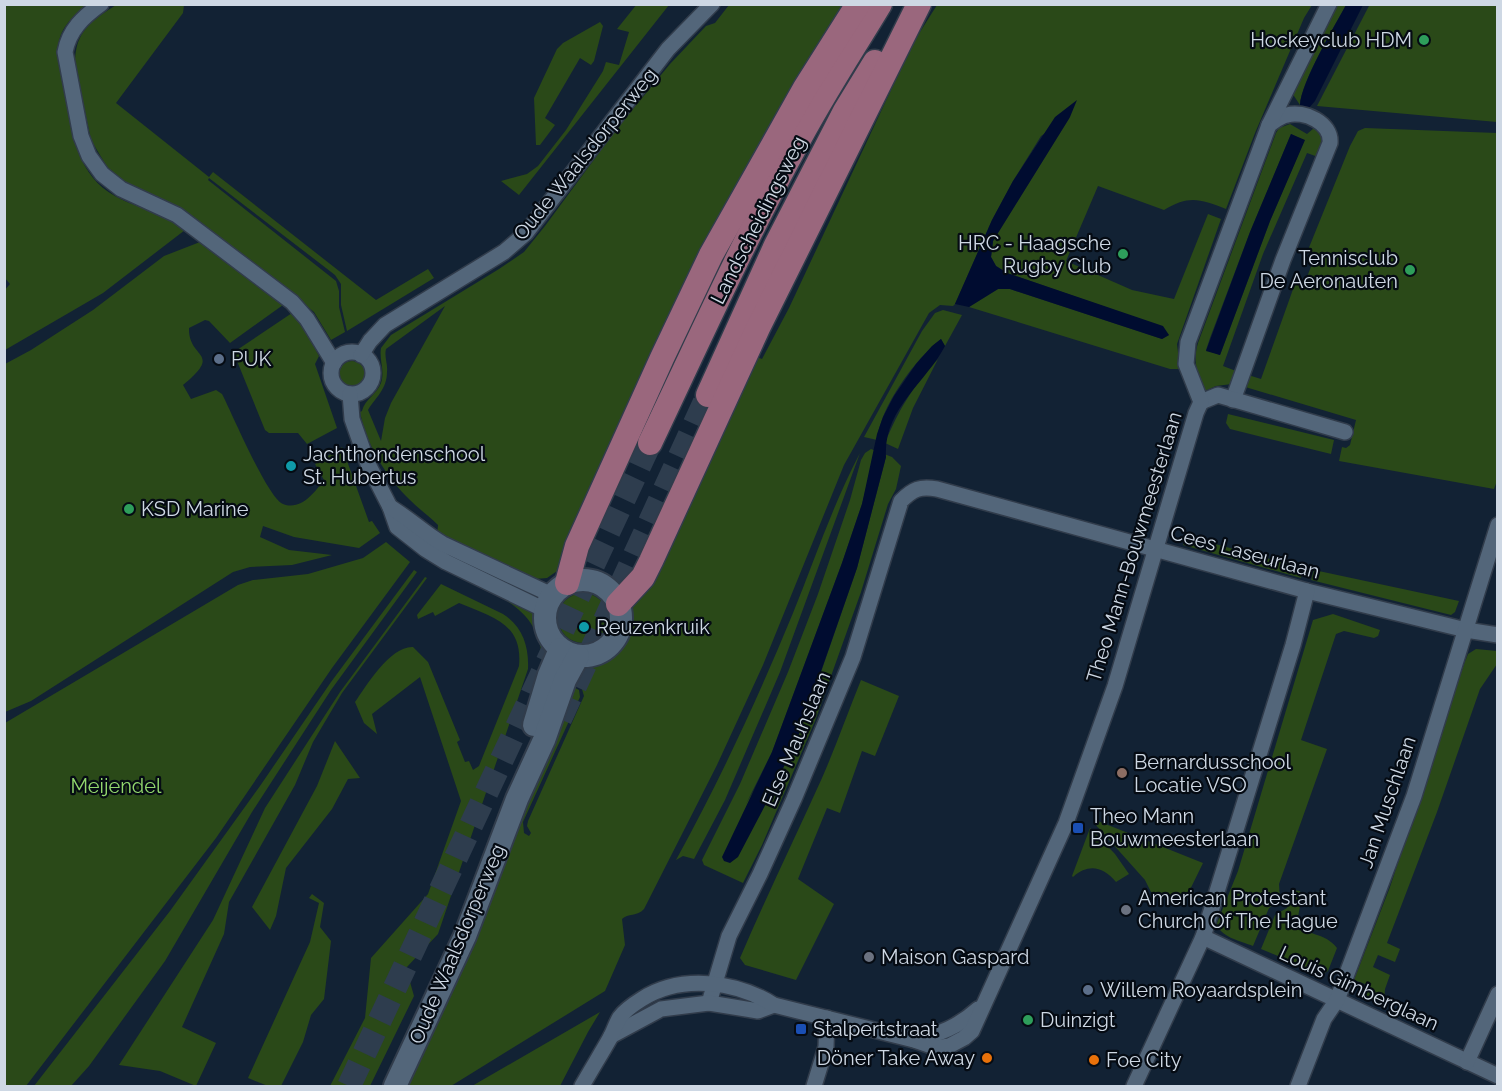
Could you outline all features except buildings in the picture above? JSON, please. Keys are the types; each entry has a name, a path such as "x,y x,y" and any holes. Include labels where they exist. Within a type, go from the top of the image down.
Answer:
{"main road":[{"path":"555,596 587,580 600,584 611,592 618,604 621,621 615,638 603,650 587,656 569,653 547,632 545,624 555,596 662,357 711,255 805,88 858,4"},
{"name":"Landscheidingsweg","path":"651,443 728,277 788,159 880,4"},
{"name":"Landscheidingsweg","path":"708,395 776,245 822,155 845,111 909,4"},
{"path":"618,604 643,577 758,328 919,4"},
{"path":"822,155 830,86"},
{"name":"Oude Waalsdorperweg","path":"395,1086 465,936 517,800 544,740 565,680 569,653"}],"street":[{"path":"100,4 75,28 67,42 65,52 81,136 95,165 121,189 169,210 198,230 292,303 307,319 334,363"},
{"name":"Oude Waalsdorperweg","path":"361,355 385,325 504,252 525,233 668,49 712,4"},
{"name":"Theo Mann-Bouwmeesterlaan","path":"774,1005 914,1040 940,1034 955,1027 964,1022 982,1005 1066,824 1115,686 1201,402 1186,364 1188,342 1269,124 1329,4"},
{"path":"1233,400 1283,260 1330,143 1330,134 1324,125 1301,115 1288,114 1269,124"},
{"path":"355,353 361,355 370,363 373,376 368,387 356,394 350,394 333,383 331,376 334,363 343,355 355,353"},
{"path":"350,394 352,419 368,464 390,507 397,527 434,555 555,596"},
{"path":"1201,402 1218,395 1344,432"},
{"name":"Cees Laseurlaan","path":"913,490 924,487 937,489 1307,591 1466,630 1497,635"},
{"name":"Else Mauhslaan","path":"709,1003 729,936 789,810 853,657 901,501 913,490"},
{"name":"Jan Muschlaan","path":"1298,1086 1324,1019 1337,1000 1414,796 1497,525"},
{"path":"1134,1086 1203,937 1293,645 1307,591"},
{"name":"Louis Gimberglaan","path":"1203,937 1497,1076"},
{"path":"582,1086 620,1018 628,1009 651,993 672,985 714,984 760,996 774,1005"},
{"path":"651,993 661,1009"},
{"path":"1467,1062 1497,994"},
{"path":"611,1036 661,1009 709,1003 758,1011 774,1005"},
{"path":"814,1086 826,1047 827,1018"}],"green space":[{"path":"637,4 669,5 519,195 501,181 527,174 538,166 566,130 603,71 606,62 619,65 629,32 617,29"},
{"name":"Hockeyclub HDM","path":"1370,4 1497,5 1497,122 1317,106"},
{"path":"5,5 88,5 76,14 63,30 58,50 71,128 79,154 85,167 103,188 115,196 169,219 185,230 103,293 5,350 4,291 10,284 4,277"},
{"path":"116,5 184,5 183,13 116,103 209,177 213,172 376,300 428,269 434,278 347,331 341,305 341,284 335,275 209,178 208,180 336,281 345,332 331,340 314,312 186,211 125,183 107,167 91,140 75,64 81,35 99,16"},
{"path":"729,5 853,5 560,569 547,578 535,579 437,536 438,525 401,491 378,459 367,436 360,412 381,383 381,348 391,335 524,252 618,127 670,64 706,26 715,23","holes":["445,306 385,418 381,441 368,410 387,378 386,349"]},
{"path":"937,5 1312,5 1304,18 1255,133 1226,209 1202,201 1188,200 1164,210 1098,186 1066,261 1132,290 1174,299 1208,214 1221,219 1177,344 1180,369 1170,369 969,307 998,289 1010,289 1162,339 1169,335 1108,308 1007,273 996,266 991,257 993,241 1070,117 1041,136 992,220 955,304 953,306 940,305 929,313 844,465 763,665 717,765 644,909 622,919 625,945 605,991 451,1086 402,1086 568,684 579,690 580,697 523,822 524,833 529,836 531,833 527,826 528,821 584,696 581,686 569,679 587,662 602,657 612,650 627,622 628,610 757,357 762,359 789,308 913,43"},
{"path":"1328,5 1346,5 1312,69 1300,105 1292,93"},
{"path":"600,22 603,26 594,61 591,65 580,58 545,118 555,125 540,145 536,145 534,98 557,49 563,43"},
{"path":"1290,124 1307,134 1314,128 1320,132 1324,140 1318,157 1307,153 1263,254 1223,366 1236,371 1232,384 1216,386 1205,391 1198,373 1196,350 1279,128","holes":["1291,134 1304,141 1270,221 1220,355 1206,350 1250,232"]},
{"path":"1365,128 1497,133 1498,478 1494,489 1339,461 1342,447 1346,448 1350,445 1356,420 1242,386 1245,374 1261,379 1297,278 1305,282 1316,254 1308,250 1350,146 1358,131"},
{"name":"KSD Marine","path":"200,242 283,305 230,343 209,321 205,320 189,328 193,346 203,360 195,374 183,385 191,399 216,390 222,394 259,471 276,498 283,504 296,505 312,495 324,480 315,464 342,447 369,522 372,521 380,533 359,548 294,537 263,526 260,537 289,550 332,555 292,565 250,567 233,572 31,701 5,712 5,364 93,310 164,256"},
{"path":"943,310 962,315 945,346 941,339 910,371 885,413 877,440 864,437 922,331 935,313"},
{"path":"292,313 308,335 319,356 315,364 337,428 307,444 298,433 269,433 265,430 237,361 231,354"},
{"path":"938,359 913,408 898,449 885,443 907,398"},
{"path":"352,361 361,365 365,374 361,383 352,387 343,383 339,374 343,365"},
{"path":"1228,414 1334,440 1331,454 1230,429 1226,423"},
{"path":"871,449 892,457 901,466 896,489 888,504 861,592 815,721 762,845 743,883 704,865 702,860 740,784 788,672 818,594 865,453","holes":["875,453 886,457 857,568 820,675 746,804 772,752 842,563 862,504"]},
{"path":"860,453 780,672 725,800 694,859 683,856 676,860 708,800 752,707"},
{"path":"1186,536 1303,568 1301,578 1183,545"},
{"name":"Meijendel","path":"386,542 410,562 332,668 216,838 26,1086 5,1086 5,723 238,585 253,580 308,574 363,558"},
{"path":"414,570 417,572 331,690 252,812 165,961 89,1066 71,1086 34,1086 170,911 331,682"},
{"path":"1314,570 1459,601 1455,612 1451,615 1311,580"},
{"path":"463,575 534,612 549,654 542,669 537,634 529,621 507,601 461,578"},
{"path":"425,577 427,578 342,693 313,742 295,785 229,902 224,934 182,1027 216,1043 196,1086 160,1071 119,1065 213,920 265,808 340,692"},
{"path":"441,584 510,619 520,631 526,645 528,669 438,934 406,968 414,996 370,1086 330,1086 365,1018 371,958 428,894 461,801 420,677 372,714 377,734 364,723 355,702 388,659 404,648 413,647 428,662 460,740 457,742 465,762 469,761 473,770 479,766 519,666 516,640 503,624 494,618 459,603 435,616 433,612 418,619 417,615"},
{"path":"578,593 588,593 601,600 608,613 608,623 601,636 588,643 578,643 569,639 562,632 558,623 558,613 562,604 569,597"},
{"path":"1333,614 1380,630 1378,636 1374,638 1344,631 1336,634 1301,740 1327,749 1279,884 1280,901 1269,908 1253,946 1226,935 1217,923 1238,871 1313,620"},
{"path":"1476,649 1497,651 1497,664 1480,689 1437,812 1387,943 1400,949 1395,962 1378,955 1373,967 1390,975 1384,1001 1379,1003 1363,993 1365,984 1354,980 1390,887 1464,664 1468,654"},
{"path":"861,680 899,696 875,756 862,751 840,813 827,808 798,879 834,904 796,980 745,965 740,958 822,778"},
{"path":"335,741 360,778 348,779 332,809 286,868 276,916 270,930 252,907 317,786"},
{"path":"1098,821 1203,863 1183,904 1151,892 1145,880 1094,823"},
{"path":"1090,828 1115,854 1129,874 1116,882 1101,870 1090,868 1072,876"},
{"path":"1293,890 1300,891 1302,896 1297,922 1306,930 1327,939 1337,948 1328,971 1323,974 1261,949 1275,915 1287,908"},
{"path":"312,894 324,903 320,927 331,941 324,999 311,1015 303,1042 281,1086 268,1086 248,1078 310,942 319,903 309,898"},
{"path":"600,1012 560,1086 472,1086"}],"water":[{"path":"1346,5 1363,5 1315,101 1309,108 1300,105 1312,69"},
{"path":"1077,100 1070,117 993,241 991,257 996,266 1007,273 1163,326 1169,335 1162,339 1010,289 998,289 969,307 955,304 992,220 1013,181 1055,117"},
{"path":"1291,134 1305,140 1270,221 1220,355 1206,351 1250,232"},
{"path":"941,339 945,346 907,397 891,425 886,457 857,568 798,737 738,857 730,863 724,861 722,857 772,752 842,563 862,504 877,434 883,417 916,364"}],"tunnel":[{"path":"560,719 708,395"},
{"path":"349,1086 650,443"}],"place":[{"name":"Hockeyclub HDM","path":"1424,40"},
{"name":"HRC - Haagsche Rugby Club","path":"1123,254"},
{"name":"Tennisclub De Aeronauten","path":"1410,270"},
{"name":"PUK","path":"219,359"},
{"name":"Jachthondenschool St. Hubertus","path":"291,466"},
{"name":"KSD Marine","path":"129,509"},
{"name":"Reuzenkruik","path":"584,627"},
{"name":"Bernardusschool Locatie VSO","path":"1122,773"},
{"name":"Theo Mann Bouwmeesterlaan","path":"1078,828"},
{"name":"American Protestant Church Of The Hague","path":"1126,910"},
{"name":"Maison Gaspard","path":"869,957"},
{"name":"Willem Royaardsplein","path":"1088,990"},
{"name":"Duinzigt","path":"1028,1020"},
{"name":"Stalpertstraat","path":"801,1029"},
{"name":"Döner Take Away","path":"987,1058"},
{"name":"Foe City","path":"1094,1060"}]}
